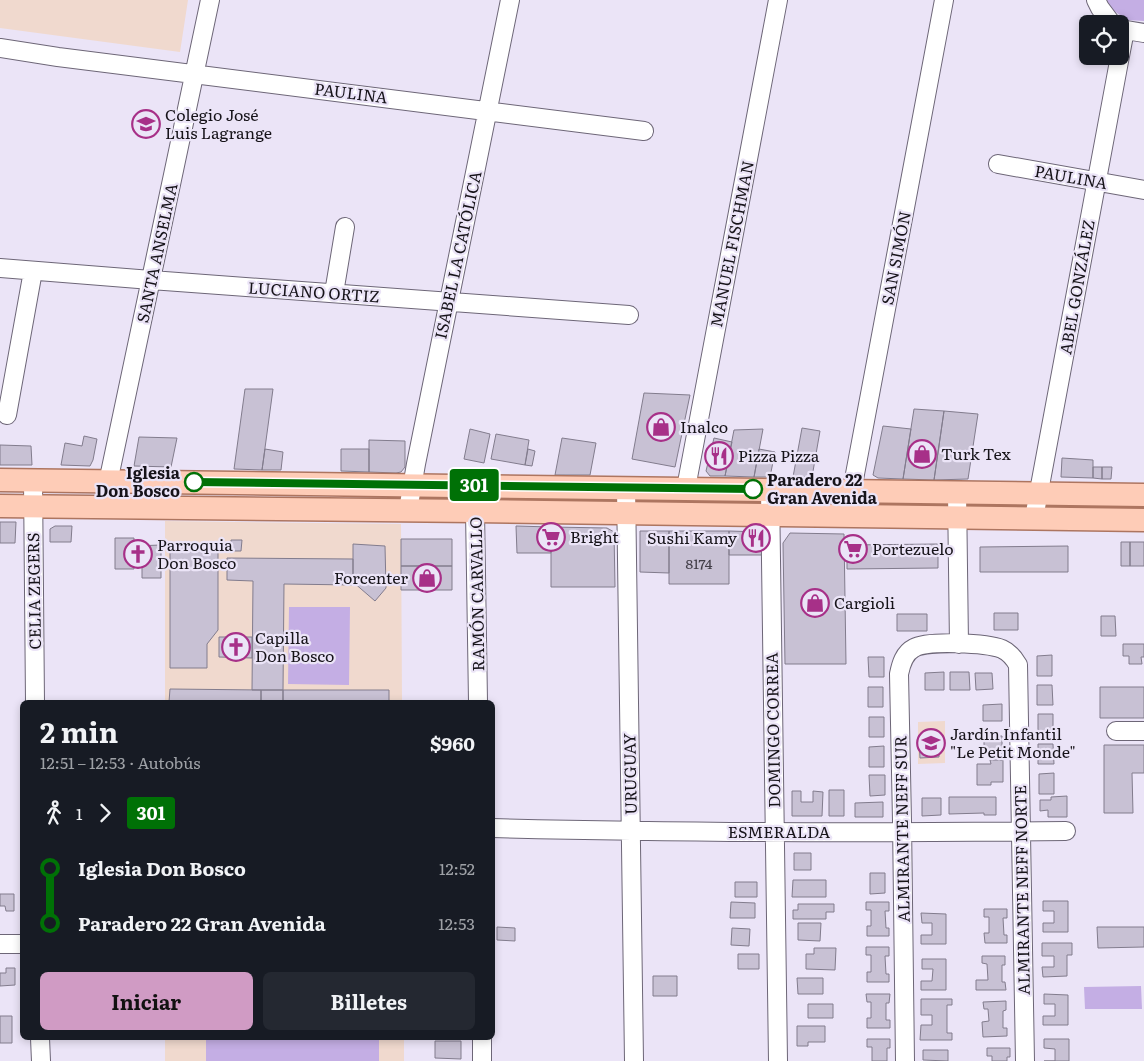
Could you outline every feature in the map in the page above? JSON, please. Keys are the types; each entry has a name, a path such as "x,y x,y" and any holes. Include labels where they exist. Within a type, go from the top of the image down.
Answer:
{"main road":[{"path":"0,480 1144,495"},
{"path":"0,506 475,510 1144,520"}],"street":[{"name":"SANTA ANSELMA","path":"103,506 210,0"},
{"name":"ISABEL LA CATÓLICA","path":"408,510 448,302 510,0"},
{"name":"MANUEL FISCHMAN","path":"686,488 778,0"},
{"name":"SAN SIMÓN","path":"853,516 852,490 944,0"},
{"path":"1096,0 1107,15"},
{"path":"1129,30 1144,33"},
{"name":"PAULINA","path":"0,48 58,57 644,131"},
{"name":"ABEL GONZÁLEZ","path":"1034,518 1118,65"},
{"name":"PAULINA","path":"998,164 1144,190"},
{"path":"334,293 344,227"},
{"name":"LUCIANO ORTIZ","path":"0,268 629,315"},
{"path":"8,415 33,271"},
{"name":"CELIA ZEGERS","path":"33,480 35,700"},
{"name":"RAMÓN CARVALLO","path":"476,486 478,700"},
{"name":"URUGUAY","path":"626,487 634,1061"},
{"name":"DOMINGO CORREA","path":"770,489 778,1061"},
{"path":"957,492 959,644"},
{"name":"ALMIRANTE NEFF SUR","path":"905,1061 903,832 899,674 903,660 912,648 926,644 959,644"},
{"name":"ALMIRANTE NEFF NORTE","path":"959,644 986,645 999,648 1011,655 1018,665 1025,1061"},
{"path":"1116,731 1144,731"},
{"name":"ESMERALDA","path":"495,828 631,832 775,833 1066,831"},
{"path":"0,944 20,944"},
{"path":"40,1040 41,1061"},
{"path":"482,1040 482,1061"}],"shaded area":[{"path":"0,0 188,0 180,52 0,28"},
{"path":"1107,0 1144,0 1144,21 1129,20 1129,15 1120,15 1110,8"},
{"path":"165,521 401,524 402,700 165,700"},
{"path":"289,607 350,607 349,685 288,684"},
{"name":"Jardín Infantil \"Le Petit Monde\"","path":"945,721 945,763 918,764 918,722"},
{"path":"1141,986 1142,1009 1085,1009 1084,987"},
{"path":"165,1040 404,1040 404,1061 165,1061"},
{"path":"206,1040 379,1040 379,1061 206,1061"}],"building":[{"path":"245,389 273,389 262,470 234,469"},
{"name":"Inalco","path":"644,393 690,395 675,467 632,459"},
{"name":"Turk Tex","path":"914,409 944,411 934,480 903,479"},
{"path":"944,411 978,414 968,479 934,480"},
{"path":"883,426 911,429 903,479 878,478 873,475"},
{"path":"802,428 820,431 812,477 793,477"},
{"path":"470,429 490,434 484,463 464,459"},
{"path":"763,429 754,477 725,476 734,430"},
{"path":"496,434 529,440 525,465 491,459"},
{"path":"84,436 97,439 90,466 61,465 65,443 82,446"},
{"path":"139,437 177,438 171,467 134,466"},
{"path":"562,438 596,443 590,475 555,475"},
{"name":"Pizza Pizza","path":"714,438 732,442 725,476 710,476 706,471"},
{"path":"369,440 405,441 405,467 401,472 369,472"},
{"path":"0,445 31,446 32,465 0,465"},
{"path":"265,449 283,452 281,470 262,470"},
{"path":"341,449 369,449 369,472 341,471"},
{"path":"528,449 535,451 532,466 525,465"},
{"path":"759,449 775,452 770,477 754,477"},
{"path":"1062,458 1093,460 1093,478 1061,477"},
{"path":"1093,467 1102,467 1102,479 1093,478"},
{"path":"1102,467 1112,467 1111,479 1102,479"},
{"path":"0,522 16,522 15,543 0,543"},
{"path":"55,526 72,526 71,542 50,542 50,529"},
{"path":"516,526 551,527 551,553 517,553"},
{"path":"551,527 607,528 614,532 615,587 551,587"},
{"path":"640,531 669,531 669,573 640,572"},
{"path":"669,531 729,531 729,584 669,584"},
{"path":"729,531 762,532 762,555 729,555"},
{"name":"Cargioli","path":"790,533 844,534 846,664 785,664 783,543"},
{"name":"Parroquia Don Bosco","path":"115,538 134,538 134,546 161,545 161,578 142,578 142,562 134,562 134,569 115,569"},
{"path":"401,539 452,539 452,566 401,566"},
{"path":"231,540 242,540 241,551 231,551"},
{"path":"1121,542 1130,542 1130,566 1121,566"},
{"path":"1130,542 1144,542 1144,566 1130,566"},
{"path":"353,544 385,546 386,588 375,601 353,582"},
{"path":"938,544 938,568 847,569 847,545"},
{"path":"1068,546 1068,572 980,572 980,547"},
{"name":"Iglesia Don Bosco","path":"170,547 218,547 218,630 207,644 207,668 170,668"},
{"path":"227,558 353,559 353,585 284,584 283,690 252,690 253,581 227,580"},
{"name":"Forcenter","path":"401,566 452,566 452,590 401,590"},
{"path":"994,613 1018,613 1018,630 994,630"},
{"path":"897,614 927,614 927,631 897,631"},
{"path":"1101,616 1115,616 1116,636 1101,636"},
{"name":"Capilla Don Bosco","path":"219,637 252,637 252,658 219,657"},
{"path":"1123,644 1144,644 1144,657 1141,657 1142,664 1129,664 1129,656 1123,656"},
{"path":"1052,655 1052,676 1037,676 1037,656"},
{"path":"868,657 884,657 884,677 869,677"},
{"path":"944,672 944,690 925,690 925,673"},
{"path":"950,672 969,672 970,690 950,690"},
{"path":"975,673 992,673 993,689 976,690"},
{"path":"1037,685 1052,685 1053,705 1037,705"},
{"path":"868,687 883,687 883,707 868,707"},
{"path":"1100,687 1144,687 1144,718 1100,718"},
{"path":"170,689 261,690 261,700 169,700"},
{"path":"261,690 283,690 283,700 261,700"},
{"path":"283,690 389,690 389,700 283,700"},
{"path":"1002,704 1002,721 983,721 983,705"},
{"path":"1038,714 1053,714 1053,734 1038,735"},
{"path":"869,717 884,717 884,737 869,737"},
{"path":"984,736 1002,736 1002,753 984,753"},
{"path":"919,740 939,740 939,757 920,758"},
{"path":"1038,744 1053,744 1054,764 1038,764"},
{"path":"1104,745 1144,745 1144,773 1132,773 1133,813 1104,813"},
{"path":"884,746 884,767 869,767 869,747"},
{"path":"990,760 1003,760 1003,782 991,782 991,785 977,785 977,764 991,764"},
{"path":"1054,773 1054,794 1039,794 1039,774"},
{"path":"869,775 885,775 885,795 870,796"},
{"path":"829,790 844,790 844,816 829,816"},
{"path":"792,791 801,791 801,802 813,802 813,791 823,792 822,816 792,816"},
{"path":"1067,796 1067,817 1048,817 1048,810 1040,811 1040,800 1051,800 1051,797"},
{"path":"949,797 996,797 996,815 984,815 984,813 949,814"},
{"path":"922,798 941,798 941,815 922,816"},
{"path":"883,802 883,817 855,817 855,803"},
{"path":"794,853 811,853 811,870 794,870"},
{"path":"870,873 885,873 885,893 870,894"},
{"path":"793,880 826,880 826,897 792,897"},
{"path":"735,882 757,882 757,897 735,897"},
{"path":"0,894 14,894 14,911 6,911 5,906 0,906"},
{"path":"1043,901 1068,901 1068,932 1043,932 1043,923 1054,923 1054,911 1043,911"},
{"path":"731,902 755,903 755,918 730,918"},
{"path":"866,902 889,902 889,911 885,911 886,928 889,928 889,936 867,936 867,926 871,926 871,910 866,910"},
{"path":"798,904 834,904 834,912 826,912 826,919 793,919 793,910 798,910"},
{"path":"984,909 1007,909 1007,918 1003,918 1004,935 1007,935 1007,943 985,943 984,933 989,933 989,917 984,917"},
{"path":"921,913 946,914 946,944 921,944 921,935 932,935 932,923 922,923"},
{"path":"798,923 821,923 820,941 798,940"},
{"path":"497,927 515,928 515,941 497,940"},
{"path":"1097,927 1144,927 1144,947 1098,948"},
{"path":"732,928 750,929 749,946 731,945"},
{"path":"1042,943 1072,943 1072,955 1067,955 1067,976 1043,977 1042,967 1054,967 1054,956 1042,956"},
{"path":"866,947 889,947 889,956 885,956 886,974 889,974 889,982 867,982 867,972 871,972 871,955 866,955"},
{"path":"814,948 836,948 835,970 806,969 806,954 814,954"},
{"path":"738,954 759,954 759,969 738,969"},
{"path":"982,956 1005,956 1005,965 1002,965 1002,982 1005,982 1006,990 976,990 976,980 988,980 987,964 982,963"},
{"path":"922,959 946,959 946,990 921,990 921,981 932,981 933,969 922,969"},
{"path":"6,968 15,968 15,985 0,986 0,973 6,973"},
{"path":"653,976 677,976 677,996 653,996"},
{"path":"797,978 823,978 823,994 798,994"},
{"path":"866,994 890,994 889,1003 886,1003 886,1020 890,1020 890,1028 867,1028 867,1018 871,1018 871,1002 867,1002"},
{"path":"1044,994 1068,995 1068,1025 1043,1025 1043,1016 1055,1016 1055,1004 1044,1004"},
{"path":"921,999 952,999 952,1005 947,1005 947,1033 952,1033 952,1040 920,1040 921,1025 932,1025 932,1015 921,1015"},
{"path":"1006,1001 1006,1010 1003,1011 1003,1028 1007,1028 1007,1036 983,1037 982,1022 989,1021 988,1009 984,1009 983,1002"},
{"path":"808,1004 833,1004 833,1018 808,1018"},
{"path":"0,1016 12,1016 12,1043 0,1043"},
{"path":"797,1026 825,1026 825,1042 808,1042 808,1046 797,1046"},
{"path":"867,1039 890,1039 890,1048 887,1048 887,1061 872,1061 872,1047 867,1047"},
{"path":"1044,1039 1069,1039 1069,1061 1055,1061 1055,1049 1044,1048"},
{"path":"435,1041 461,1041 461,1059 435,1058"},
{"path":"987,1048 1010,1048 1010,1057 1007,1057 1007,1061 992,1061 992,1056 987,1056"},
{"path":"923,1050 948,1050 948,1061 923,1060"}],"bus line":[{"name":"301","path":"194,482 753,489"}],"place":[{"name":"Colegio José Luis Lagrange","path":"146,124"},
{"name":"Inalco","path":"661,427"},
{"name":"Turk Tex","path":"922,454"},
{"name":"Pizza Pizza","path":"719,456"},
{"name":"Iglesia Don Bosco","path":"194,482"},
{"name":"Paradero 22 Gran Avenida","path":"753,489"},
{"name":"Bright","path":"551,537"},
{"name":"Sushi Kamy","path":"756,538"},
{"name":"Portezuelo","path":"853,549"},
{"name":"Parroquia Don Bosco","path":"138,554"},
{"name":"Forcenter","path":"427,578"},
{"name":"Cargioli","path":"815,603"},
{"name":"Capilla Don Bosco","path":"236,647"},
{"name":"Jardín Infantil \"Le Petit Monde\"","path":"931,743"}]}
